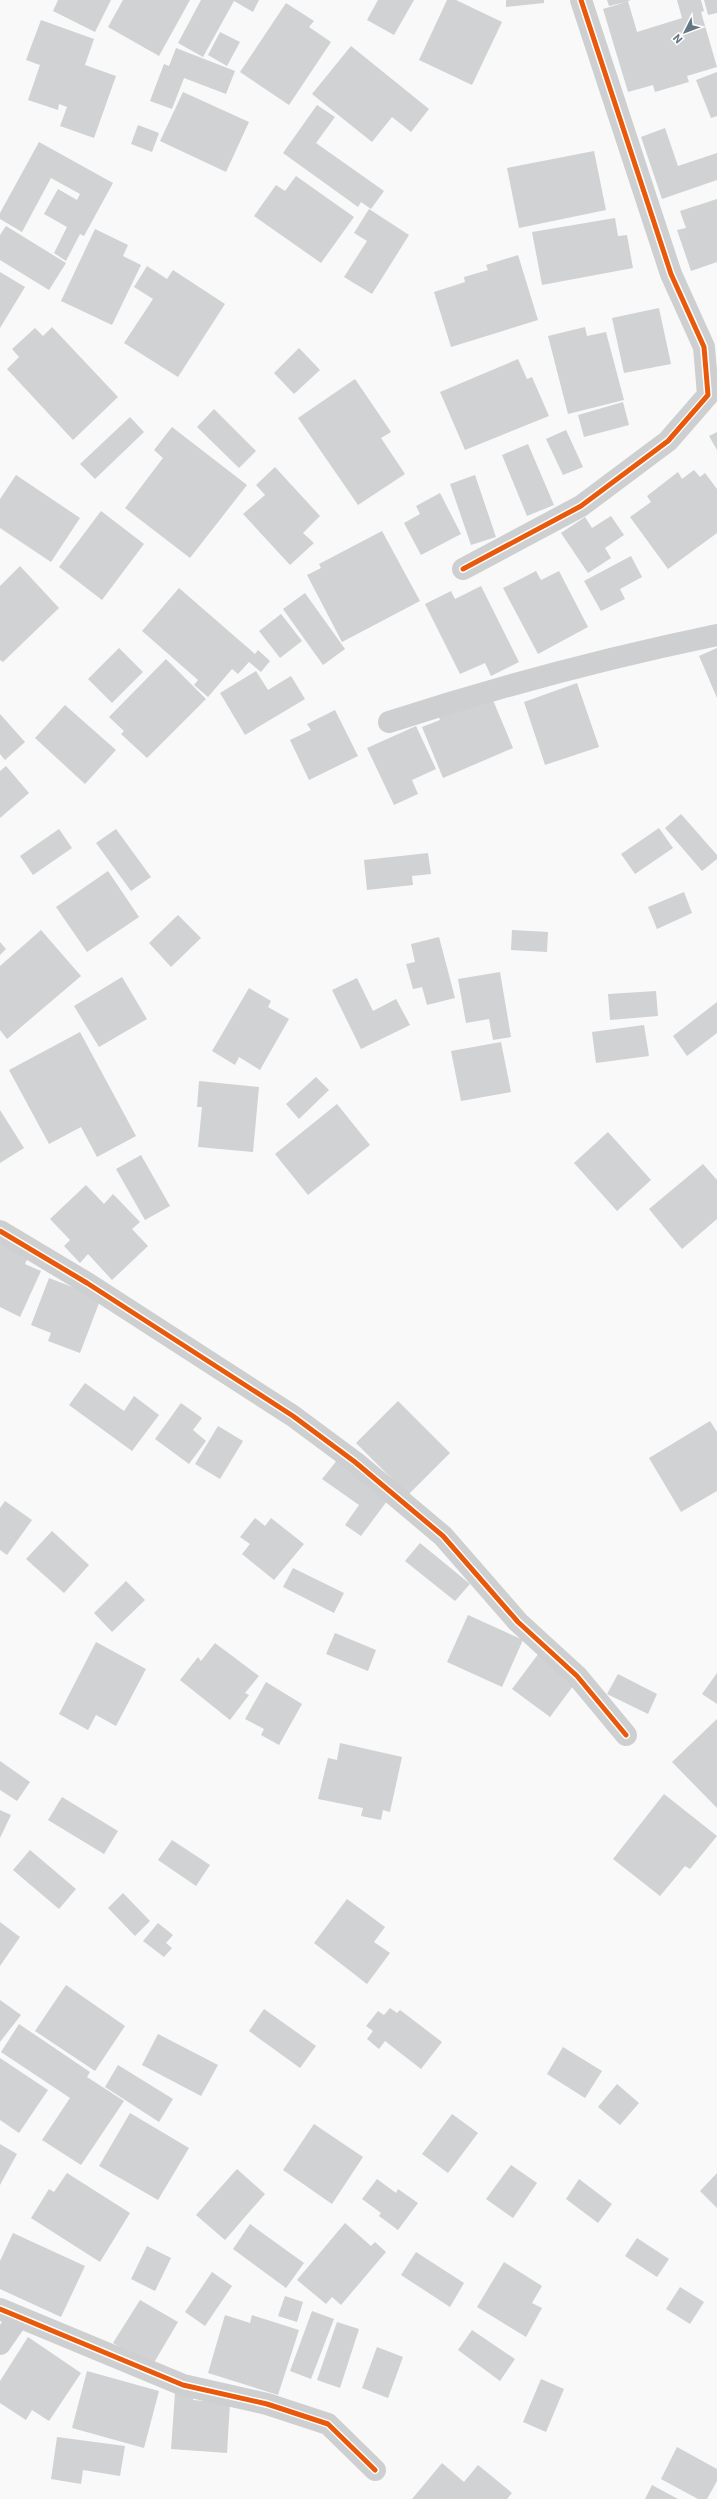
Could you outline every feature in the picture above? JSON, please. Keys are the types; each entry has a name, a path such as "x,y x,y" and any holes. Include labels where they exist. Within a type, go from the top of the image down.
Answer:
{"street":[{"path":"463,569 581,506 668,442 708,394 710,346 671,274 581,0"},
{"path":"389,722 494,688 667,645 717,635"},
{"path":"0,1231 87,1283 293,1416 355,1462 443,1536 518,1622 577,1676 626,1736"},
{"path":"0,2344 9,2313 183,2385 267,2404 328,2424 375,2470"}],"building":[{"path":"58,0 111,0 95,32 53,11"},
{"path":"123,0 190,0 159,56 108,27"},
{"path":"201,0 259,0 253,12 234,1 203,57 178,43"},
{"path":"378,0 414,0 394,35 367,20"},
{"path":"447,0 456,0 502,22 472,85 419,60"},
{"path":"506,0 544,0 544,3 506,7"},
{"path":"607,0 631,0 628,1 637,32 682,18 677,0 701,0 704,11 701,12 717,67 687,76 689,82 655,92 653,85 628,92 603,9 626,2 609,6"},
{"path":"704,0 717,0 717,13 708,15"},
{"path":"286,3 314,21 309,27 331,42 289,105 240,72"},
{"path":"41,20 94,39 85,65 116,76 94,138 60,126 67,107 59,104 58,110 28,100 40,65 26,60"},
{"path":"220,32 240,42 227,66 208,55"},
{"path":"351,46 429,109 411,132 392,117 372,142 312,94"},
{"path":"176,48 235,71 226,94 184,78 172,109 150,101 164,64 169,66"},
{"path":"717,72 717,116 711,118 696,80"},
{"path":"183,92 249,122 226,172 160,141"},
{"path":"317,105 335,117 316,143 384,191 371,209 361,202 358,207 283,153"},
{"path":"138,125 159,133 152,152 131,144"},
{"path":"665,128 678,166 717,153 717,180 662,199 641,137"},
{"path":"39,142 113,183 84,236 80,234 66,261 54,253 67,227 44,214 58,189 77,200 80,194 51,178 22,232 0,219 0,213"},
{"path":"594,151 606,210 519,228 507,168"},
{"path":"296,176 354,217 321,263 254,216 276,185 285,191"},
{"path":"717,199 717,262 691,271 677,230 686,228 680,211"},
{"path":"369,209 409,235 372,294 344,277 367,241 354,233"},
{"path":"615,218 618,236 627,235 633,268 542,285 532,232"},
{"path":"6,226 66,263 49,290 0,260 0,235"},
{"path":"95,229 128,245 123,256 141,265 112,325 61,301"},
{"path":"518,255 538,320 451,347 434,292 465,282 464,277 488,270 486,265"},
{"path":"147,266 167,279 173,270 225,304 178,377 124,343 153,299 134,287"},
{"path":"0,272 25,287 0,328"},
{"path":"659,308 671,364 624,373 612,318"},
{"path":"52,327 118,397 73,440 7,369 19,357 12,349 35,328 43,336"},
{"path":"585,327 587,336 606,332 624,400 568,414 548,336"},
{"path":"299,348 320,370 294,394 274,373"},
{"path":"518,359 527,379 532,377 549,416 465,450 440,392"},
{"path":"355,379 391,432 381,438 405,474 358,505 298,418"},
{"path":"623,402 629,425 584,437 578,415"},
{"path":"214,409 256,451 239,468 197,427"},
{"path":"130,417 144,432 95,479 80,464"},
{"path":"172,427 247,485 190,558 125,508 163,458 154,450"},
{"path":"566,430 583,467 563,475 546,439"},
{"path":"717,432 717,450 709,436"},
{"path":"528,444 554,505 527,516 502,455"},
{"path":"275,467 320,516 303,533 314,543 290,565 243,514 265,495 256,485"},
{"path":"694,470 700,477 705,473 717,489 717,533 668,569 630,517 651,502 647,496 678,472 682,479"},
{"path":"16,475 80,518 51,562 0,528 0,499"},
{"path":"475,475 496,537 471,545 450,484"},
{"path":"440,493 461,534 421,555 404,523 420,514 416,506"},
{"path":"101,511 144,544 102,600 59,567"},
{"path":"611,516 624,535 605,548 611,558 588,573 561,533 585,517 592,528"},
{"path":"382,531 420,601 342,642 307,575 321,568 319,564"},
{"path":"631,556 642,577 620,589 625,599 601,611 584,581"},
{"path":"20,566 59,608 3,662 0,660 0,586"},
{"path":"536,571 541,580 559,571 588,627 538,654 503,588"},
{"path":"481,586 519,662 491,676 485,663 460,674 425,604 451,591 455,599"},
{"path":"179,588 255,654 258,650 270,661 261,672 249,662 238,674 232,669 208,697 194,685 198,680 142,631"},
{"path":"305,593 345,649 323,665 283,609"},
{"path":"281,614 302,641 280,658 259,631"},
{"path":"119,648 143,672 112,703 88,679"},
{"path":"717,648 717,698 699,656"},
{"path":"166,659 206,699 147,758 121,734 124,731 109,717"},
{"path":"256,671 268,690 291,676 305,699 245,735 220,693"},
{"path":"577,683 599,747 545,765 524,702"},
{"path":"490,693 513,748 443,778 422,727 440,720 438,715"},
{"path":"65,705 116,750 85,784 35,738"},
{"path":"335,710 358,756 309,780 290,740 311,730 307,724"},
{"path":"0,714 25,742 5,760 0,754"},
{"path":"416,726 436,769 412,780 418,794 394,805 367,748"},
{"path":"6,766 29,793 0,818 0,771"},
{"path":"681,814 717,855 717,859 702,871 665,828"},
{"path":"659,828 673,848 635,874 621,854"},
{"path":"59,829 72,848 33,875 20,856"},
{"path":"116,829 151,877 131,891 96,843"},
{"path":"428,853 431,874 412,876 413,885 367,890 364,860"},
{"path":"108,871 139,917 87,952 56,907"},
{"path":"684,892 692,913 657,929 648,907"},
{"path":"178,915 201,938 171,967 149,943"},
{"path":"41,930 81,976 7,1039 0,1030 0,966"},
{"path":"512,930 548,932 547,952 511,950"},
{"path":"439,937 455,998 427,1005 422,987 413,989 406,964 415,962 411,944"},
{"path":"0,942 6,949 0,955"},
{"path":"500,972 511,1037 493,1040 489,1019 466,1023 458,979"},
{"path":"122,977 147,1019 99,1047 74,1006"},
{"path":"357,978 373,1011 396,999 410,1025 361,1049 332,990"},
{"path":"249,988 271,1001 268,1007 289,1019 260,1070 239,1057 235,1065 212,1051"},
{"path":"656,991 658,1016 610,1020 608,994"},
{"path":"717,1002 717,1033 687,1056 673,1036"},
{"path":"644,1025 649,1056 596,1063 592,1032"},
{"path":"80,1032 136,1136 97,1157 81,1127 49,1144 9,1070"},
{"path":"501,1042 511,1092 461,1101 451,1051"},
{"path":"316,1077 329,1090 299,1119 286,1104"},
{"path":"199,1081 259,1087 253,1152 198,1147 202,1107 197,1107"},
{"path":"337,1104 370,1145 308,1195 275,1154"},
{"path":"0,1110 24,1148 0,1163"},
{"path":"608,1132 651,1180 617,1211 574,1163"},
{"path":"141,1155 170,1206 145,1220 116,1169"},
{"path":"703,1164 717,1180 717,1219 682,1249 649,1209"},
{"path":"86,1185 104,1204 113,1194 140,1222 132,1229 148,1246 112,1280 88,1254 80,1263 64,1246 70,1240 50,1219"},
{"path":"0,1237 31,1251 25,1264 41,1271 20,1317 0,1307"},
{"path":"49,1278 101,1298 80,1353 48,1341 51,1333 31,1325"},
{"path":"85,1383 124,1411 134,1396 159,1415 132,1451 69,1405"},
{"path":"398,1401 450,1453 408,1495 356,1443"},
{"path":"181,1403 202,1418 193,1430 206,1441 189,1464 155,1439"},
{"path":"710,1421 717,1432 717,1491 681,1512 649,1458"},
{"path":"218,1426 243,1441 220,1479 195,1464"},
{"path":"338,1459 390,1497 361,1536 345,1525 359,1505 322,1479"},
{"path":"5,1501 32,1520 7,1555 0,1550 0,1508"},
{"path":"255,1518 265,1526 271,1518 304,1544 274,1580 242,1554 250,1544 240,1537"},
{"path":"52,1531 89,1565 64,1593 26,1559"},
{"path":"420,1543 470,1584 455,1601 405,1561"},
{"path":"293,1568 344,1593 334,1613 283,1587"},
{"path":"126,1581 145,1600 112,1632 94,1613"},
{"path":"468,1615 523,1640 502,1687 447,1662"},
{"path":"335,1633 376,1650 368,1671 326,1654"},
{"path":"96,1642 146,1669 116,1726 96,1715 88,1730 59,1714"},
{"path":"215,1643 259,1676 245,1693 249,1695 230,1720 180,1680 198,1657 201,1661"},
{"path":"539,1653 576,1682 550,1717 512,1689"},
{"path":"717,1673 717,1704 702,1694"},
{"path":"618,1674 657,1694 648,1714 607,1694"},
{"path":"266,1682 302,1704 279,1745 261,1735 264,1729 245,1719"},
{"path":"717,1719 717,1808 672,1762"},
{"path":"340,1743 402,1757 390,1812 383,1810 381,1820 361,1816 363,1808 318,1799 328,1758 337,1760"},
{"path":"0,1761 30,1782 17,1801 0,1790"},
{"path":"664,1794 717,1836 690,1869 685,1866 660,1896 613,1859"},
{"path":"62,1797 118,1831 104,1854 48,1820"},
{"path":"0,1810 11,1815 0,1838"},
{"path":"172,1840 210,1865 196,1886 158,1860"},
{"path":"30,1850 76,1889 59,1909 13,1870"},
{"path":"123,1893 150,1921 135,1936 108,1908"},
{"path":"347,1899 385,1927 374,1942 390,1953 367,1984 314,1943"},
{"path":"0,1922 20,1937 0,1966"},
{"path":"158,1923 173,1935 166,1943 172,1948 164,1957 143,1941"},
{"path":"66,1985 125,2026 95,2071 35,2031"},
{"path":"0,2000 21,2015 0,2042"},
{"path":"390,2008 397,2013 400,2010 442,2042 421,2069 385,2041 379,2049 367,2039 373,2031 366,2026 378,2011 384,2015"},
{"path":"264,2009 316,2046 300,2068 249,2031"},
{"path":"19,2024 90,2072 87,2077 124,2101 81,2165 42,2140 70,2098 1,2052"},
{"path":"158,2034 218,2065 201,2096 142,2065"},
{"path":"563,2047 602,2071 585,2098 547,2074"},
{"path":"0,2058 48,2090 19,2133 0,2120"},
{"path":"118,2065 173,2099 159,2122 105,2087"},
{"path":"617,2084 639,2103 620,2125 598,2107"},
{"path":"130,2113 189,2148 158,2200 99,2166"},
{"path":"452,2114 478,2133 448,2173 422,2154"},
{"path":"314,2124 363,2157 332,2204 283,2170"},
{"path":"0,2144 17,2154 0,2185"},
{"path":"511,2165 537,2183 513,2218 486,2199"},
{"path":"237,2169 265,2194 225,2240 196,2215"},
{"path":"67,2173 130,2213 100,2262 31,2218 49,2189 54,2192"},
{"path":"717,2173 717,2208 700,2191"},
{"path":"377,2179 396,2193 398,2189 418,2203 398,2230 379,2216 381,2213 362,2199"},
{"path":"579,2179 612,2204 598,2223 566,2199"},
{"path":"345,2223 371,2246 375,2242 386,2252 341,2305 332,2297 326,2304 297,2280"},
{"path":"250,2224 304,2263 286,2288 233,2249"},
{"path":"13,2233 85,2266 61,2317 0,2289 0,2261"},
{"path":"637,2238 669,2259 657,2277 625,2256"},
{"path":"147,2246 171,2258 155,2291 131,2279"},
{"path":"416,2252 464,2283 450,2307 401,2275"},
{"path":"504,2262 542,2286 532,2303 542,2308 526,2337 477,2307"},
{"path":"212,2272 232,2286 205,2326 185,2312"},
{"path":"680,2287 704,2302 690,2324 666,2309"},
{"path":"285,2296 303,2302 297,2322 278,2316"},
{"path":"140,2300 178,2322 152,2366 113,2343"},
{"path":"312,2311 334,2319 311,2379 290,2371"},
{"path":"225,2315 250,2323 252,2315 299,2330 278,2395 208,2373"},
{"path":"337,2322 359,2329 340,2388 317,2380"},
{"path":"472,2330 515,2359 500,2381 458,2350"},
{"path":"28,2337 81,2373 49,2421 32,2410 26,2420 0,2403 0,2381"},
{"path":"377,2347 403,2357 388,2398 362,2388"},
{"path":"87,2371 159,2391 144,2448 72,2428"},
{"path":"541,2379 564,2389 546,2432 523,2422"},
{"path":"175,2393 194,2394 193,2400 230,2403 227,2453 171,2449"},
{"path":"57,2437 125,2446 120,2476 83,2470 81,2484 51,2479"},
{"path":"677,2447 717,2469 717,2481 707,2499 698,2499 661,2479"},
{"path":"442,2463 464,2482 478,2465 512,2493 507,2499 412,2499"},
{"path":"652,2485 678,2499 645,2499"}],"cycle path":[{"path":"463,569 581,506 668,441 708,395 704,347 671,274 581,0"},
{"path":"0,1231 87,1283 293,1416 355,1462 443,1536 518,1622 577,1676 626,1735"},
{"path":"0,2309 183,2385 267,2404 328,2424 375,2470"}]}
